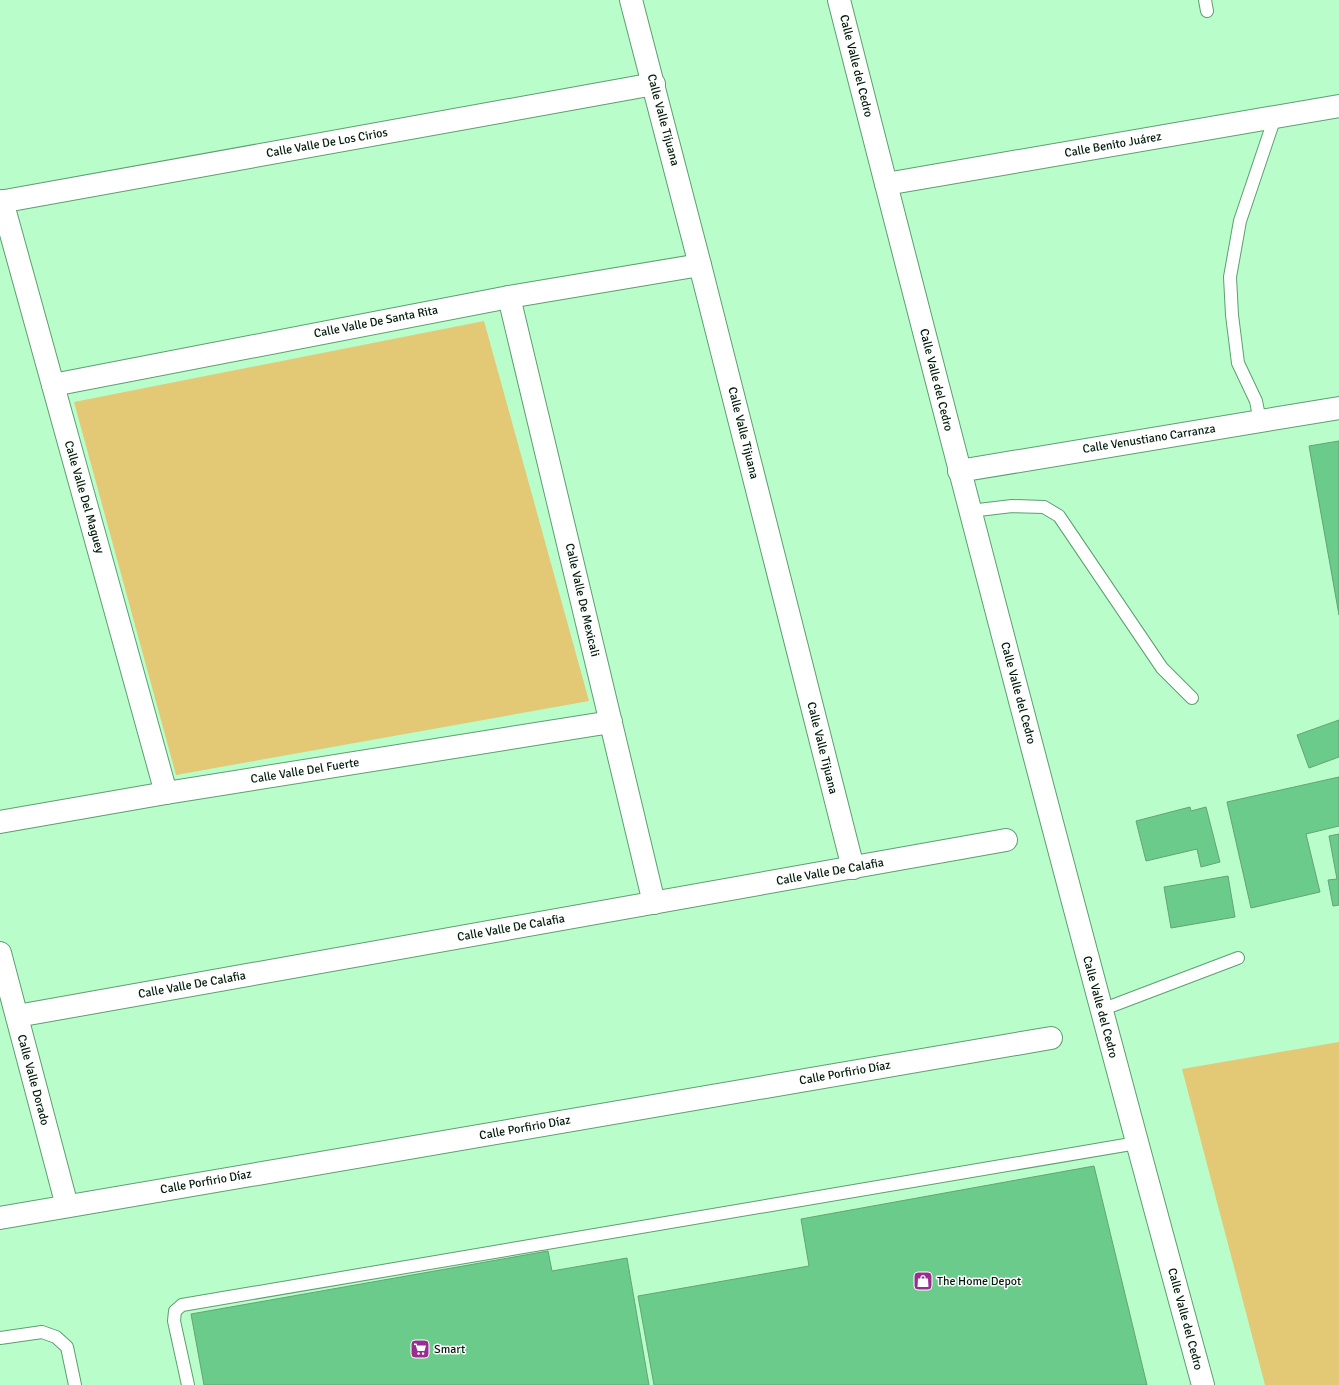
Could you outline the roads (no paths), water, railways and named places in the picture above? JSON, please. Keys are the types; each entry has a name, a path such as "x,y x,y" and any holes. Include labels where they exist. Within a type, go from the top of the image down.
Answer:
{"street":[{"name":"Calle Valle Tijuana","path":"631,0 654,84 853,868"},
{"name":"Calle Valle del Cedro","path":"839,0 959,471 1136,1143 1203,1385"},
{"name":"Calle Valle De Los Cirios","path":"1,201 654,84"},
{"name":"Calle Benito Juárez","path":"886,184 1339,106"},
{"name":"Calle Valle Del Maguey","path":"1,201 166,793"},
{"name":"Calle Valle De Santa Rita","path":"53,385 509,296 700,265"},
{"name":"Calle Valle De Mexicali","path":"509,296 654,903"},
{"name":"Calle Venustiano Carranza","path":"959,471 1339,408"},
{"name":"Calle Valle Del Fuerte","path":"0,822 166,793 611,722"},
{"name":"Calle Valle De Calafia","path":"16,1016 1006,840"},
{"name":"Calle Valle Dorado","path":"0,953 67,1206"},
{"name":"Calle Porfirio Díaz","path":"0,1218 1051,1038"}],"lane":[{"path":"1260,421 1256,401 1238,363 1232,315 1230,277 1240,220 1275,117"},
{"path":"970,511 1012,506 1044,507 1059,516 1162,668 1192,698"},
{"path":"1101,1010 1238,958"},
{"path":"188,1385 174,1320 175,1311 182,1305 1136,1143"},
{"path":"0,1338 42,1332 56,1337 67,1347 75,1385"}],"place":[{"name":"The Home Depot","path":"923,1281"},
{"name":"Smart","path":"420,1349"}]}
